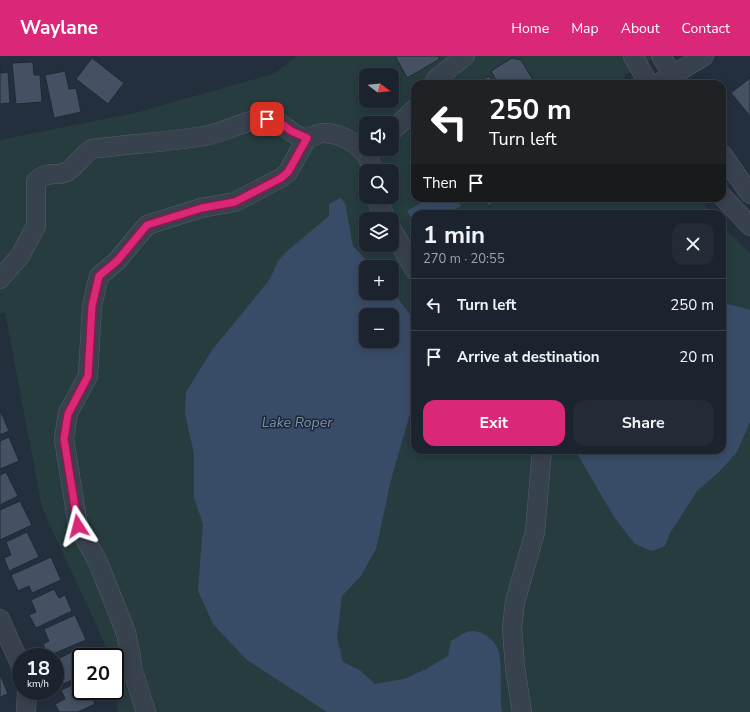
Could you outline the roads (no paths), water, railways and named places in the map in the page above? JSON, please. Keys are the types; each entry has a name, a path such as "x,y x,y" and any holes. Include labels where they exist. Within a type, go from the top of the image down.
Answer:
{"street":[{"path":"436,80 465,56"},
{"path":"633,56 647,80"},
{"path":"661,56 669,80"},
{"path":"670,80 704,56"},
{"path":"399,124 411,113"},
{"path":"0,279 20,256 36,226 36,181 45,174 68,171 84,154 92,149 205,136 240,124 267,119 277,120 291,131 307,138"},
{"path":"146,712 133,674 126,633 98,562 78,526 64,439 68,414 88,376 92,306 99,276 117,261 147,225 202,208 235,202 281,178 288,172 307,138 316,134 325,133 339,134 359,141"},
{"path":"726,160 750,194"},
{"path":"726,200 750,226"},
{"path":"399,242 411,263"},
{"path":"522,712 515,667 512,628 515,602 535,532 542,454"},
{"path":"0,619 13,648"},
{"path":"26,712 27,700"}],"water":[{"name":"Lake Roper","path":"340,198 345,203 353,246 366,260 359,260 359,300 399,300 411,316 411,410 391,480 376,549 361,576 342,596 337,638 343,662 361,671 375,684 404,679 426,669 448,656 451,641 471,631 479,632 491,639 498,649 502,712 327,712 247,660 213,624 198,591 203,524 194,498 194,454 185,413 186,392 212,350 270,279 278,261 286,252 329,216 329,204"},
{"path":"422,202 458,202 461,206 454,210 411,210 411,218 407,211"},
{"path":"726,305 750,310 750,422 737,452 720,471 697,491 670,533 665,546 652,551 635,544 614,517 577,454 726,454"}]}
